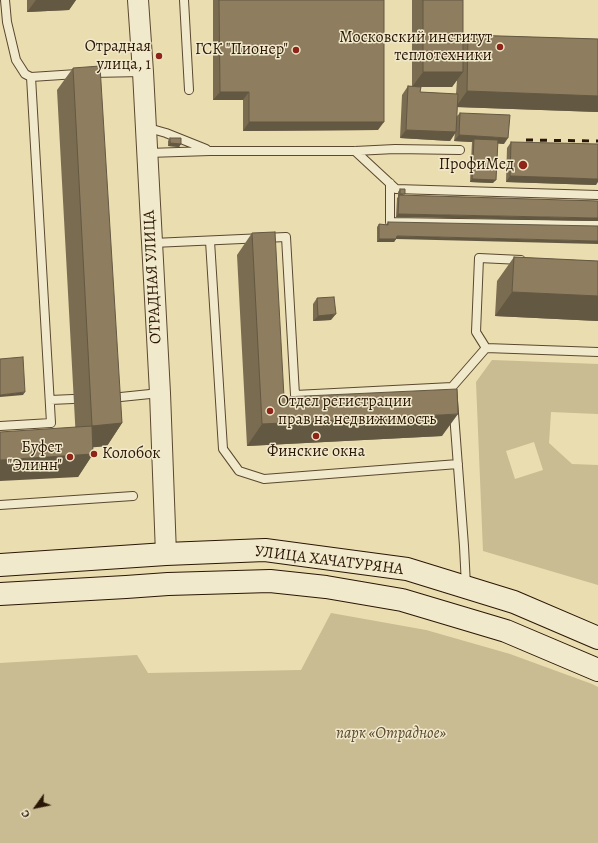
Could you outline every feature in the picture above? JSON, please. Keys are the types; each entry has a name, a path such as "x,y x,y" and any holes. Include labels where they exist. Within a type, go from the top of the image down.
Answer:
{"main road":[{"name":"УЛИЦА ХАЧАТУРЯНА","path":"0,565 166,554 265,550 408,569 514,602 598,638"},
{"path":"166,554 168,584"},
{"name":"УЛИЦА ХАЧАТУРЯНА","path":"0,594 168,584 270,581 326,587 402,600 506,631 598,670"}],"street":[{"name":"ОТРАДНАЯ УЛИЦА","path":"138,0 160,393 166,554"}],"lane":[{"path":"5,0 3,22 16,60 25,74 31,78 104,72 143,72"},
{"path":"184,0 189,90"},
{"path":"0,426 51,423 31,78"},
{"path":"145,127 166,133 210,151"},
{"path":"147,153 210,151 355,151 395,149 460,150"},
{"path":"355,151 396,189 598,195"},
{"path":"390,183 390,222 598,225"},
{"path":"152,243 286,237 295,395 452,387"},
{"path":"210,241 223,449 239,471 264,479 458,464"},
{"path":"486,348 476,332 479,258 527,260"},
{"path":"466,587 465,552 452,387 486,348"},
{"path":"486,348 598,352"},
{"path":"104,398 160,393"},
{"path":"50,400 73,399"},
{"path":"0,505 134,496"}],"green space":[{"path":"492,360 598,364 598,414 551,412 549,443 572,464 598,465 598,585 483,551 476,382","holes":["534,442 543,470 515,479 506,451"]},
{"name":"парк «Отрадное»","path":"331,613 426,630 510,654 598,687 598,843 0,843 0,663 137,655 148,673 301,670"}],"building":[{"name":"ГСК \"Пионер\"","path":"219,0 384,0 384,122 249,122 249,92 220,92"},
{"path":"423,0 463,0 463,72 423,72"},
{"path":"468,35 598,39 598,96 467,91"},
{"path":"100,66 122,423 92,426 73,68"},
{"path":"408,86 421,87 420,92 458,94 456,132 406,130"},
{"path":"460,113 510,115 508,138 459,135"},
{"path":"170,138 181,138 181,144 170,143"},
{"path":"474,139 498,140 496,180 472,179"},
{"path":"511,142 598,144 598,179 510,176"},
{"path":"400,189 405,189 405,194 400,194"},
{"path":"399,195 598,201 598,218 398,214"},
{"path":"388,222 598,226 598,241 397,236 396,239 379,239 379,224 388,225"},
{"path":"275,232 284,397 457,389 458,414 262,424 252,233"},
{"path":"514,257 598,261 598,296 512,292"},
{"path":"334,297 336,314 318,316 317,298"},
{"path":"23,357 25,392 0,395 0,359"},
{"path":"92,426 93,454 0,460 0,432"}],"railway":[{"path":"526,140 598,141"}],"place":[{"name":"Московский институт теплотехники","path":"500,47"},
{"name":"ГСК \"Пионер\"","path":"296,50"},
{"name":"Отрадная улица, 1","path":"159,56"},
{"name":"ПрофиМед","path":"523,165"},
{"name":"Отдел регистрации прав на недвижимость","path":"270,411"},
{"name":"Финские окна","path":"316,436"},
{"name":"Колобок","path":"94,454"},
{"name":"Буфет \"Элинн\"","path":"70,457"}]}
